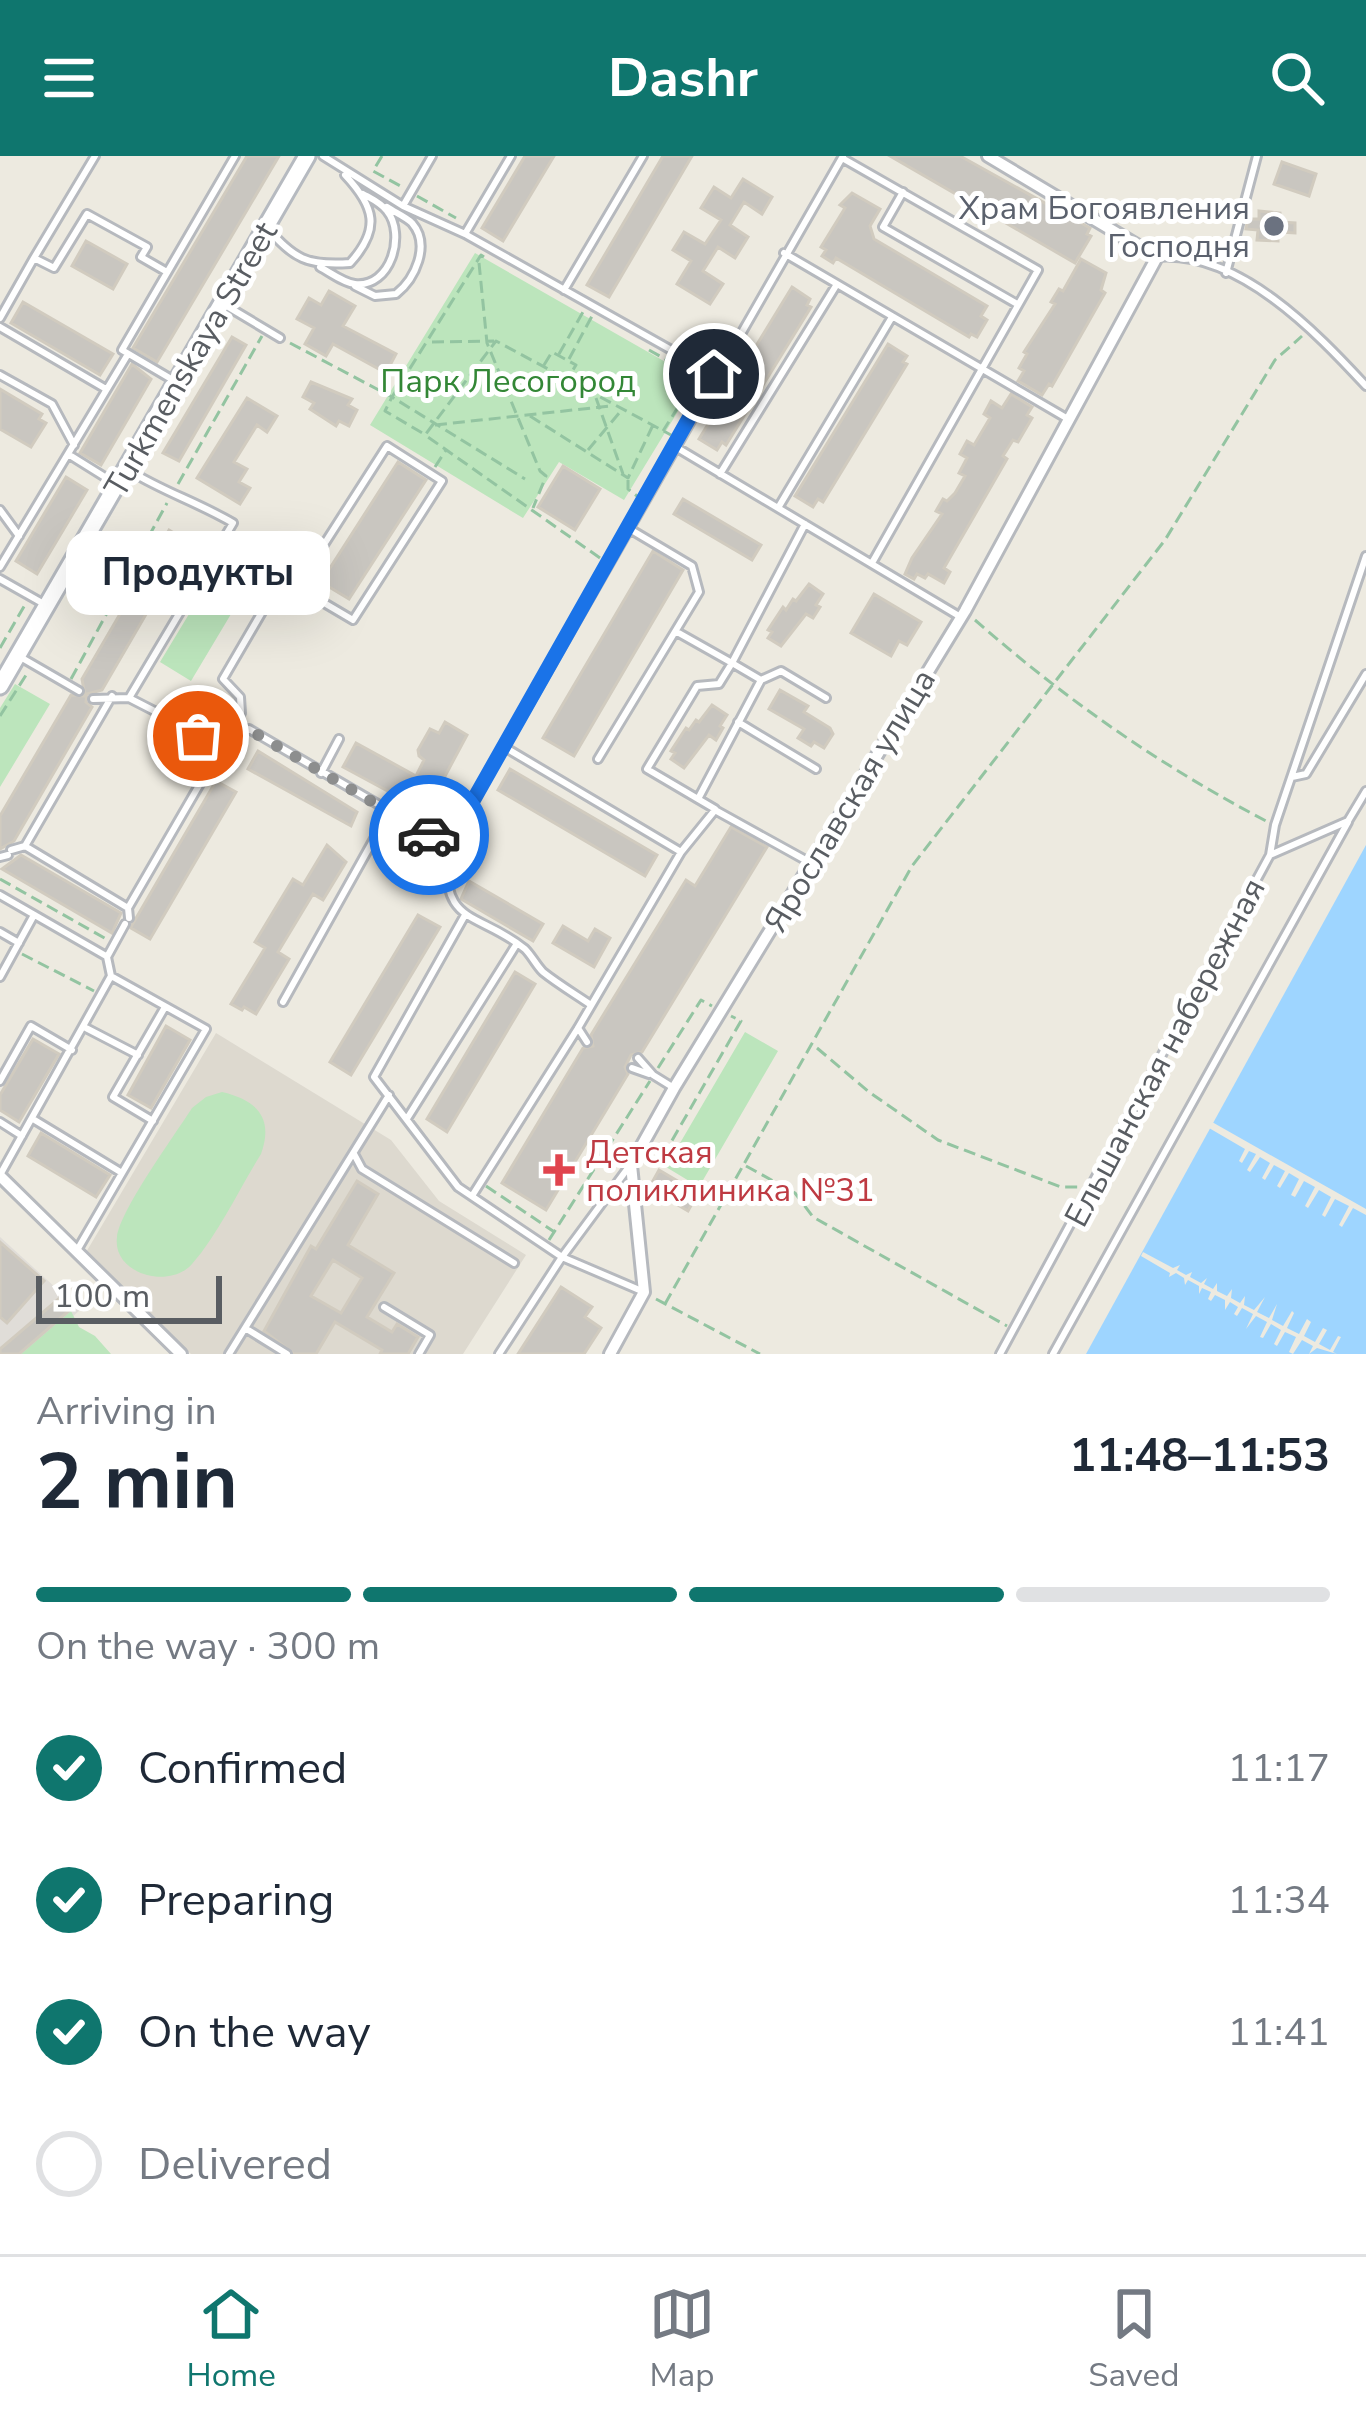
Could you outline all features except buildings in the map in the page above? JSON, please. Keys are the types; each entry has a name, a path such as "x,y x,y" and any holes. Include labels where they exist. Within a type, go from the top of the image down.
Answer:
{"street":[{"name":"Turkmenskaya Street","path":"0,686 26,660 47,606 307,156"},
{"path":"988,156 1156,257"},
{"name":"Ярославская улица","path":"631,1165 962,614 1156,257"},
{"path":"610,1354 644,1292 631,1165"},
{"path":"0,1176 181,1354"}],"lane":[{"path":"0,317 95,156"},
{"path":"176,381 122,350 235,156"},
{"path":"266,226 286,249 375,296 396,294 411,278 419,258 419,239 412,222 363,194 323,156"},
{"path":"403,206 432,156"},
{"path":"465,234 511,156"},
{"path":"564,290 643,156"},
{"path":"1226,273 1257,156"},
{"path":"591,1005 540,969 528,952 465,915 452,900 445,878 448,845 842,157 1038,270 872,563"},
{"path":"338,168 714,374"},
{"path":"903,192 883,227 1018,305"},
{"path":"317,265 350,263 367,244 372,220 363,194"},
{"path":"352,284 364,284 380,275 398,239 390,213 378,202"},
{"path":"34,258 54,268 87,214 147,247 141,257 167,272"},
{"path":"784,253 1068,419"},
{"path":"1156,257 1175,256 1226,273 1273,298 1312,327 1366,386"},
{"path":"720,474 837,284"},
{"path":"222,303 280,338"},
{"path":"778,508 892,317"},
{"path":"0,327 107,389"},
{"path":"0,567 128,354"},
{"path":"0,375 52,404 74,445"},
{"path":"675,442 720,474 962,614"},
{"path":"209,563 284,607 387,446 442,481 353,620 297,587"},
{"path":"68,454 117,485"},
{"path":"127,469 171,496 184,494 233,523 129,698"},
{"path":"0,510 19,536"},
{"path":"805,524 719,684 697,686 647,769 812,863"},
{"path":"598,759 699,592 692,566 628,528"},
{"path":"1270,855 1275,825 1366,556"},
{"path":"0,579 47,606"},
{"path":"0,1176 111,976 107,957 127,921 128,908 242,706 223,679 270,598"},
{"path":"676,632 760,680"},
{"path":"26,660 79,691"},
{"path":"698,799 760,680 782,671 826,698"},
{"path":"1292,777 1306,774 1366,674"},
{"path":"6,854 25,846 112,697"},
{"path":"93,698 129,698 198,736 226,740 248,729 448,845"},
{"path":"738,722 816,769"},
{"path":"321,773 339,739"},
{"path":"505,747 681,852"},
{"path":"1053,1354 1366,791"},
{"path":"472,1196 681,852 718,811"},
{"path":"283,1002 389,812"},
{"name":"Ельшанская набережная","path":"1000,1354 1270,855 1348,821"},
{"path":"25,846 128,908"},
{"path":"0,895 107,957"},
{"path":"0,976 34,915"},
{"path":"465,915 374,1077 448,1176 472,1196 562,1257 644,1292"},
{"path":"0,932 17,947"},
{"path":"408,1117 516,945"},
{"path":"76,1252 206,1029 111,976"},
{"path":"153,1121 113,1097 165,1007"},
{"path":"0,1081 31,1026 72,1050"},
{"path":"84,1027 137,1055"},
{"path":"578,1028 594,1031"},
{"path":"578,1028 587,1042"},
{"path":"638,1058 653,1075"},
{"path":"632,1068 674,1088"},
{"path":"229,1354 389,1095"},
{"path":"33,1119 122,1173"},
{"path":"0,1121 23,1136"},
{"path":"354,1154 362,1169 514,1263"},
{"path":"499,1354 562,1257 631,1165"},
{"path":"384,1306 430,1335 419,1354"},
{"path":"245,1328 287,1354"}],"path":[{"path":"373,171 382,156"},
{"path":"533,509 546,476 488,346 480,258 385,411 608,564"},
{"path":"558,356 583,311"},
{"path":"568,361 592,316"},
{"path":"665,1304 912,866 1165,540 1275,360 1312,327"},
{"path":"67,685 266,329"},
{"path":"280,338 392,397 525,479"},
{"path":"425,435 496,341 664,431 675,442"},
{"path":"428,342 488,346"},
{"path":"544,367 552,352 575,365 568,380"},
{"path":"664,431 697,377"},
{"path":"595,394 628,489 643,501"},
{"path":"433,425 615,405"},
{"path":"587,452 622,409"},
{"path":"529,415 626,477"},
{"path":"626,477 653,425"},
{"path":"431,474 447,450"},
{"path":"0,648 30,596"},
{"path":"962,614 1052,685 1207,791 1275,825"},
{"path":"0,716 26,660"},
{"path":"0,879 114,944"},
{"path":"17,947 101,995"},
{"path":"545,1247 701,1000"},
{"path":"662,1156 741,1021"},
{"path":"817,1048 938,1140 1061,1186 1090,1187"},
{"path":"744,1165 795,1193 813,1216 1013,1330"},
{"path":"480,1183 554,1232"},
{"path":"644,1292 760,1354"}],"shaded area":[{"path":"216,1033 391,1140 439,1201 526,1255 463,1354 191,1354 85,1254"},
{"path":"0,1237 80,1310 31,1354 0,1354"}],"green space":[{"name":"Парк Лесогород","path":"475,253 697,380 624,500 559,462 523,518 370,425"},
{"path":"212,576 243,594 191,681 160,662"},
{"path":"15,684 50,704 0,787 0,708"},
{"path":"745,1032 778,1051 699,1187 666,1167"},
{"path":"222,1092 245,1100 260,1112 265,1130 261,1154 192,1264 170,1276 132,1269 118,1250 120,1225 192,1108"},
{"path":"71,1311 79,1327 111,1354 21,1354"}],"water":[{"path":"1366,845 1366,1354 1086,1354"}],"pier":[{"path":"1212,1122 1366,1209 1366,1215 1353,1208 1342,1227 1349,1206 1335,1199 1325,1217 1331,1197 1319,1190 1308,1208 1315,1187 1304,1181 1295,1197 1291,1195 1299,1179 1289,1173 1280,1188 1285,1171 1274,1165 1265,1180 1270,1163 1260,1157 1250,1172 1256,1154 1249,1151 1239,1161 1245,1149 1209,1128"},
{"path":"1143,1252 1173,1268 1180,1265 1177,1270 1186,1275 1192,1272 1190,1277 1201,1283 1207,1278 1204,1284 1213,1289 1217,1283 1217,1291 1227,1296 1232,1289 1231,1298 1240,1303 1245,1296 1244,1305 1254,1310 1265,1297 1257,1312 1269,1318 1277,1304 1272,1320 1283,1326 1292,1311 1287,1328 1299,1334 1307,1319 1311,1322 1304,1336 1315,1342 1323,1328 1327,1330 1319,1344 1330,1350 1341,1337 1333,1352 1337,1354 1317,1348 1309,1354 1313,1346 1302,1340 1293,1354 1289,1352 1296,1337 1285,1332 1277,1346 1281,1330 1271,1324 1260,1337 1267,1322 1256,1316 1246,1329 1253,1314 1242,1308 1237,1316 1238,1307 1230,1302 1225,1310 1225,1300 1215,1295 1211,1301 1211,1292 1202,1288 1199,1294 1199,1286 1188,1280 1185,1285 1176,1273 1169,1277 1170,1273 1141,1256"}],"way so far":[{"path":"198,736 226,740 248,729 429,835"}],"place":[{"name":"Храм Богоявления Господня","path":"1274,226"},
{"name":"Продукты","path":"198,736"},
{"name":"Детская поликлиника №31","path":"559,1170"}],"route":[{"path":"429,835 448,845 714,374"}]}
